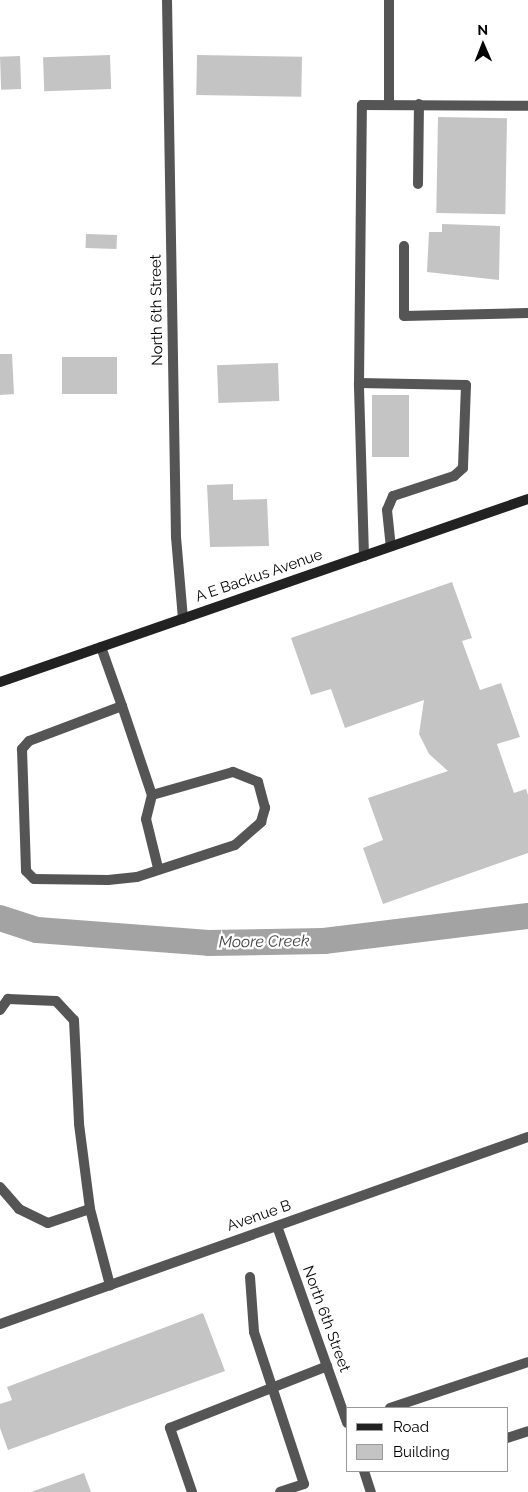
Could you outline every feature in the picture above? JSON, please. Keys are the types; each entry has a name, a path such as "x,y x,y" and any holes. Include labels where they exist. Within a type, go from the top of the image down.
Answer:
{"street":[{"name":"North 6th Street","path":"167,0 176,536 183,619"},
{"path":"389,0 389,104"},
{"path":"418,184 419,104"},
{"path":"364,556 359,383 362,105 528,106"},
{"path":"404,246 404,316 528,313"},
{"path":"359,383 466,385 463,468 454,476 394,496 387,510 391,546"},
{"name":"A E Backus Avenue","path":"0,682 528,499"},
{"path":"101,647 152,795 146,819 158,868"},
{"path":"122,706 29,741 22,749 26,871 34,879 108,880 158,868 235,845 252,834 266,808 258,782 233,772 152,795"},
{"path":"0,1010 8,998 56,1001 74,1020 79,1124 90,1209 110,1285"},
{"name":"Avenue B","path":"0,1324 528,1137"},
{"path":"0,1187 19,1208 48,1223 90,1209"},
{"name":"North 6th Street","path":"277,1226 346,1420"},
{"path":"250,1277 254,1332 304,1484 280,1492"},
{"path":"393,1407 528,1362"},
{"path":"192,1492 170,1428 327,1366"},
{"path":"508,1438 528,1430"},
{"path":"364,1472 371,1492"}],"building":[{"path":"110,55 111,89 44,91 43,57"},
{"path":"197,55 302,57 301,97 196,95"},
{"path":"20,56 21,89 1,90 0,57"},
{"path":"438,117 507,118 505,214 436,213"},
{"path":"442,224 500,226 499,280 427,272 429,232 442,232"},
{"path":"86,234 117,235 116,249 86,248"},
{"path":"0,354 12,354 14,394 0,395"},
{"path":"62,357 117,357 117,394 62,394"},
{"path":"278,363 279,401 218,403 217,365"},
{"path":"372,395 409,395 409,457 372,457"},
{"path":"233,484 233,500 267,499 269,546 210,547 207,485"},
{"path":"452,582 472,638 462,641 480,690 501,683 520,737 497,744 514,793 526,789 528,795 528,853 383,904 363,848 383,840 368,798 448,771 429,754 419,734 424,700 345,728 331,689 311,695 291,638"},
{"path":"203,1313 225,1371 8,1450 0,1428 0,1404 12,1400 7,1387"},
{"path":"84,1473 91,1492 31,1492"}],"waterway":[{"name":"Moore Creek","path":"0,918 37,930 209,943 324,941 528,916"}]}
